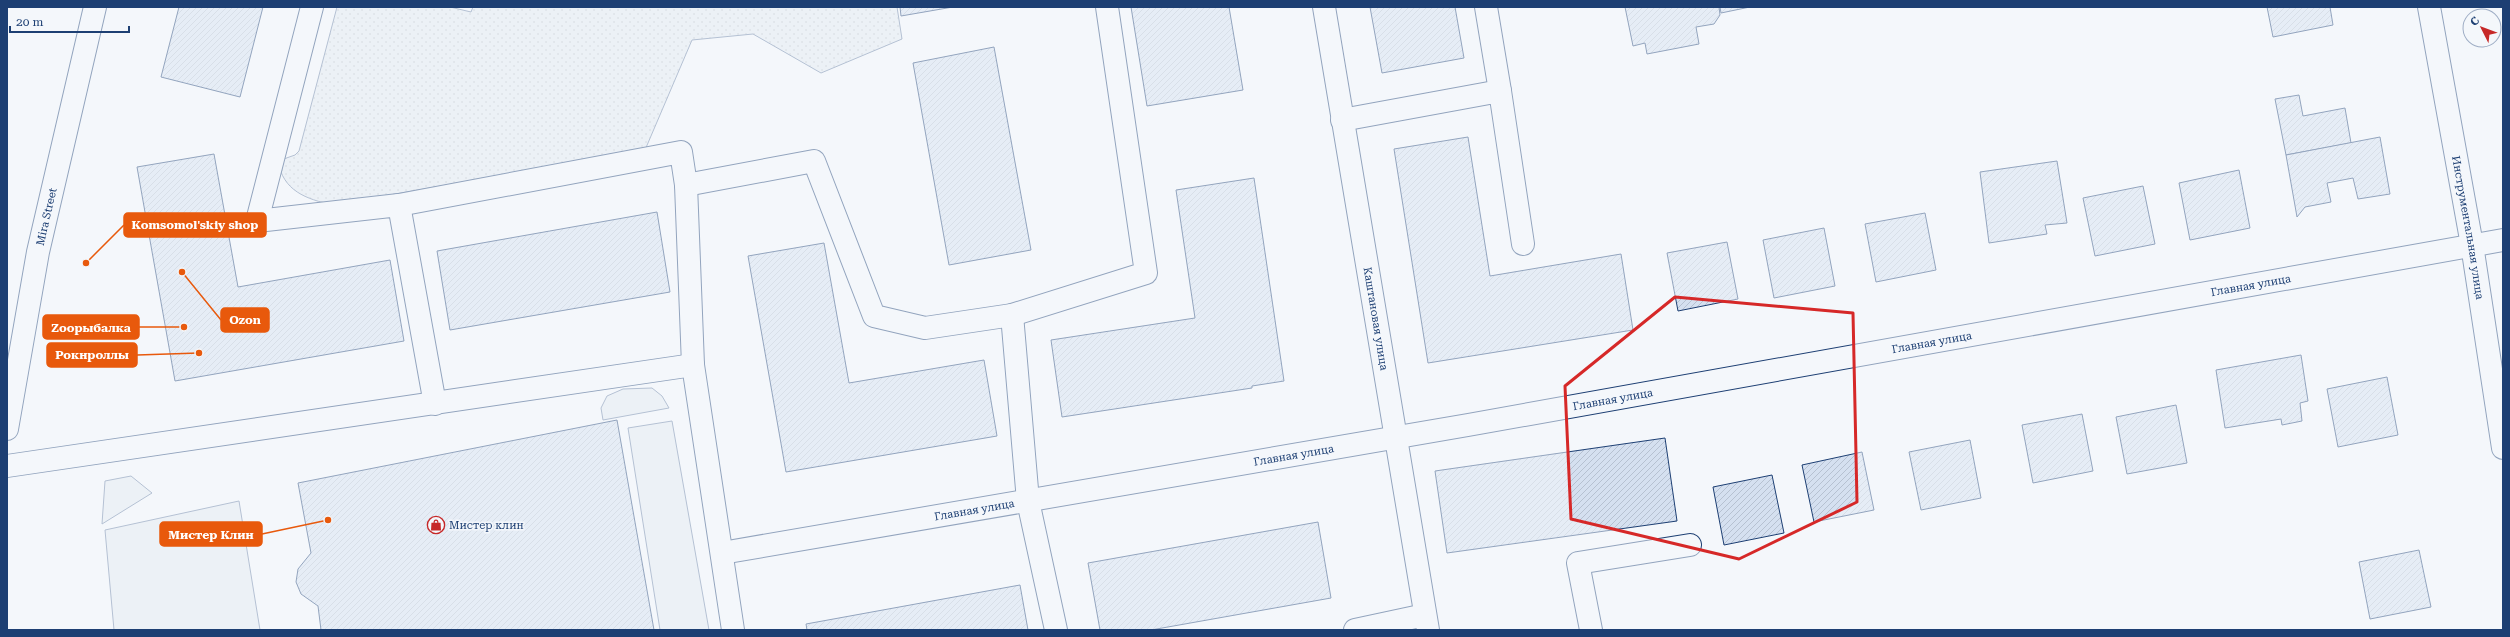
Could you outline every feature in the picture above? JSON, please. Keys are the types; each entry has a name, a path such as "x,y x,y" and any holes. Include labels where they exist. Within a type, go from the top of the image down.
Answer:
{"street":[{"name":"Mira Street","path":"7,429 11,379 38,252 95,7"},
{"path":"312,7 257,222 399,205 681,152 686,185 693,366 733,630"},
{"path":"686,185 814,161 874,316 925,328 1012,315 1146,273 1107,7"},
{"name":"Каштановая улица","path":"1324,7 1394,438 1426,623"},
{"path":"1486,7 1500,91 1522,244"},
{"name":"Инструментальная улица","path":"2429,7 2472,245 2503,448"},
{"path":"1342,120 1500,91"},
{"path":"399,205 435,404"},
{"name":"Главная улица","path":"722,553 1028,502 1394,438 2503,240"},
{"path":"1012,315 1028,502 1056,630"},
{"path":"7,466 693,366"},
{"path":"1591,630 1578,563 1690,545"},
{"path":"1355,630 1426,623"}],"highlighted area":[{"path":"1675,297 1853,313 1857,502 1739,559 1571,519 1565,386"}],"shaded area":[{"path":"337,7 450,7 471,12 473,7 897,7 902,39 821,73 753,34 692,40 645,150 333,205 314,200 290,187 285,180 278,161 295,155 299,151"},
{"path":"652,388 662,396 669,408 603,420 601,408 607,396 623,389"},
{"path":"672,421 709,630 660,630 628,428"},
{"path":"131,476 152,493 102,524 105,481"},
{"path":"239,501 260,630 114,630 105,530"}],"building":[{"path":"179,7 263,7 240,97 161,77"},
{"path":"900,7 953,7 901,16"},
{"path":"1131,7 1229,7 1243,90 1147,106"},
{"path":"1370,7 1455,7 1464,58 1382,73"},
{"path":"1625,7 1719,7 1720,15 1714,24 1696,27 1699,44 1647,54 1645,43 1633,46"},
{"path":"1720,7 1750,7 1721,13"},
{"path":"2267,7 2330,7 2333,25 2273,37"},
{"path":"994,47 1031,250 949,265 913,63"},
{"path":"2299,95 2303,116 2345,108 2351,143 2286,155 2275,99"},
{"path":"1468,137 1490,276 1621,254 1633,330 1428,363 1394,149"},
{"path":"2380,137 2390,194 2358,199 2353,178 2327,183 2331,202 2305,207 2297,217 2286,155"},
{"path":"214,154 238,287 390,260 404,341 175,381 137,167"},
{"path":"2057,161 2067,223 2045,225 2047,234 1989,243 1980,172"},
{"path":"2239,170 2250,228 2190,240 2179,183"},
{"path":"1254,178 1284,381 1252,386 1252,388 1062,417 1051,340 1195,318 1176,190"},
{"path":"2143,186 2155,244 2095,256 2083,198"},
{"path":"657,212 670,292 450,330 437,251"},
{"path":"1925,213 1936,270 1876,282 1865,224"},
{"path":"1824,228 1835,286 1774,298 1763,240"},
{"path":"1727,242 1738,299 1678,311 1667,253"},
{"path":"824,243 849,383 984,360 997,436 786,472 748,256"},
{"path":"2301,355 2308,401 2300,403 2302,421 2282,425 2281,419 2225,428 2216,370"},
{"path":"2387,377 2398,435 2338,447 2327,389"},
{"path":"2176,405 2187,463 2127,474 2116,417"},
{"path":"2082,414 2093,471 2033,483 2022,425"},
{"path":"617,420 654,630 321,630 318,606 301,594 296,582 298,569 311,553 298,483"},
{"path":"1665,438 1677,521 1447,553 1435,471"},
{"path":"1970,440 1981,498 1921,510 1909,452"},
{"path":"1862,452 1874,510 1814,522 1802,465"},
{"path":"1772,475 1784,533 1724,545 1713,487"},
{"path":"1318,522 1331,598 1151,630 1100,630 1088,563"},
{"path":"2419,550 2431,607 2370,619 2359,562"},
{"path":"1020,585 1028,630 807,630 806,624"}],"place":[{"name":"Komsomol'skiy shop","path":"86,263"},
{"name":"Ozon","path":"182,272"},
{"name":"Zooрыбалка","path":"184,327"},
{"name":"Рокнроллы","path":"199,353"},
{"name":"Мистер Клин","path":"328,520"},
{"name":"Мистер клин","path":"436,525"}]}
